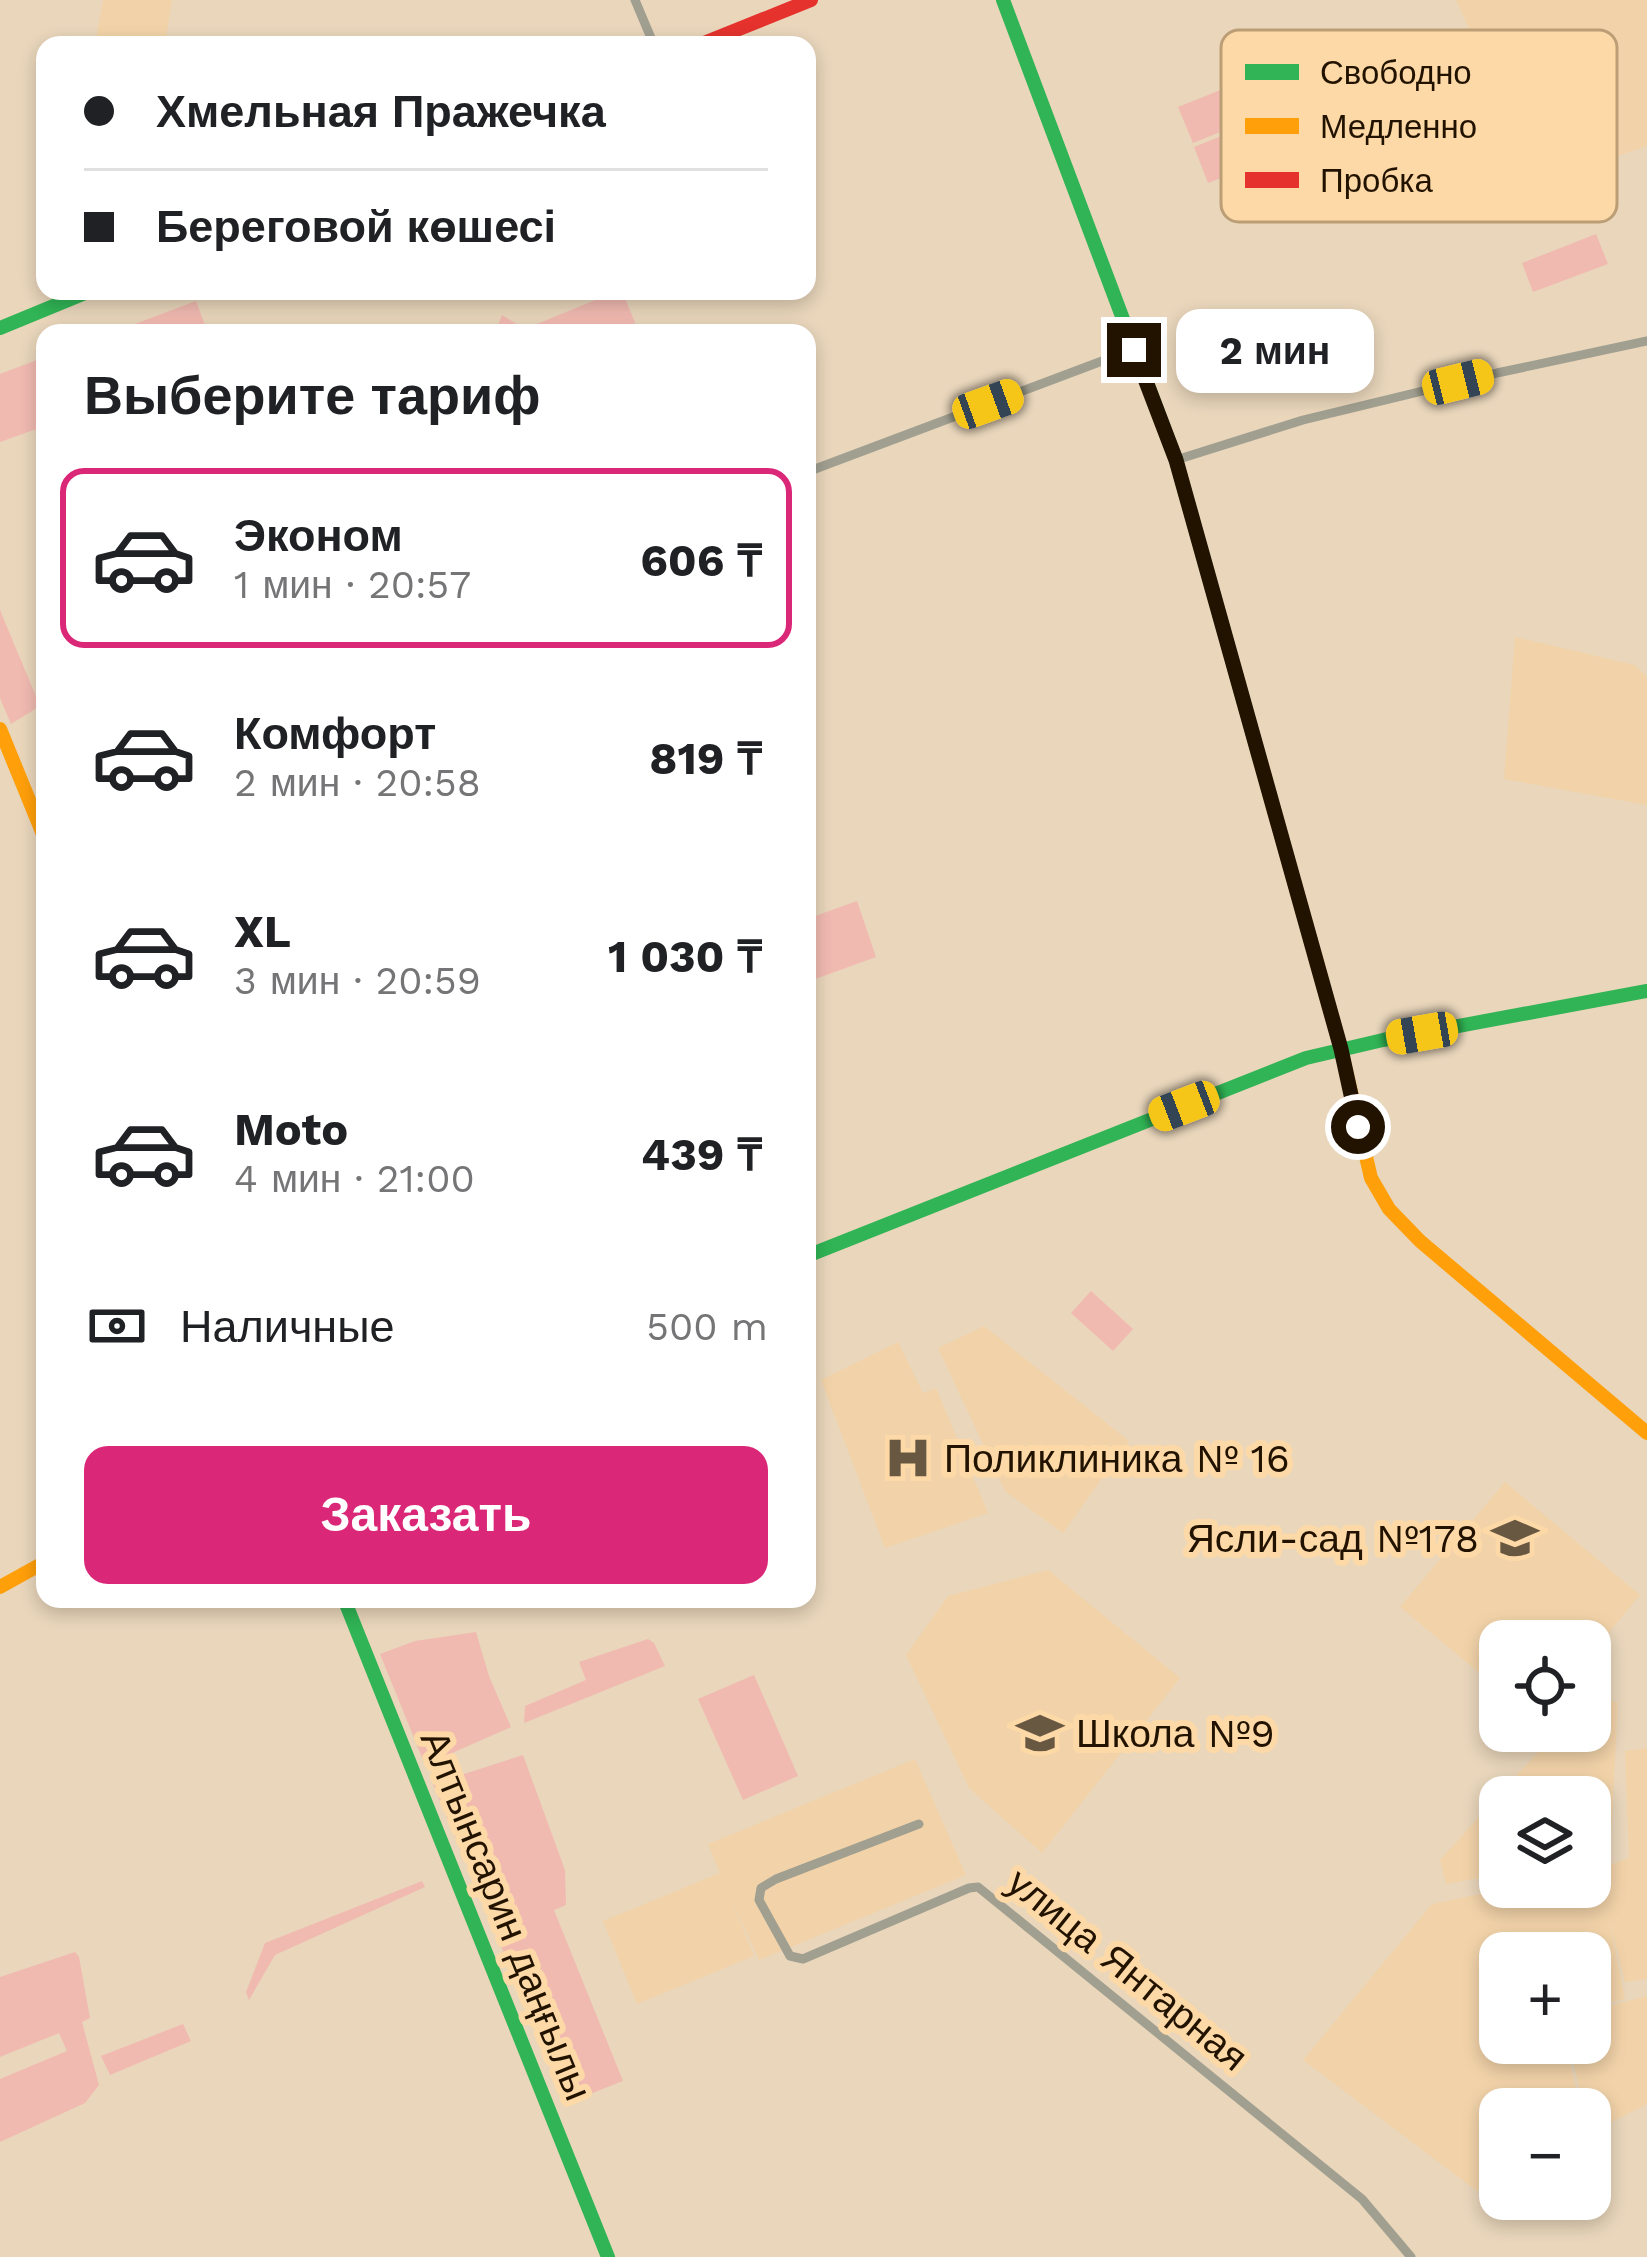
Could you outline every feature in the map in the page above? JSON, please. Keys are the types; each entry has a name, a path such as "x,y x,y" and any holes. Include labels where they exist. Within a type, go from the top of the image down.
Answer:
{"main road":[{"path":"721,36 811,0"},
{"path":"1004,0 1176,460 1341,1049 1370,1178 1389,1209 1420,1241 1647,1433"},
{"path":"0,328 68,300"},
{"path":"0,729 36,817"},
{"path":"816,1252 1284,1066 1341,1049 1647,991"},
{"path":"0,1587 36,1567"},
{"name":"Алтынсарин даңғылы","path":"348,1608 608,2257"}],"street":[{"path":"635,0 650,36"},
{"path":"1176,460 1304,420 1647,341"},
{"path":"816,469 1134,350"},
{"name":"улица Янтарная","path":"919,1824 761,1888 759,1900 790,1956 802,1959 978,1887 1362,2199 1411,2257"}],"shaded area":[{"path":"103,0 172,0 166,36 97,36"},
{"path":"1456,0 1647,0 1647,146 1617,156 1617,30 1469,30"},
{"path":"1221,90 1221,132 1193,143 1178,107"},
{"path":"1221,136 1221,178 1208,183 1194,147"},
{"path":"1596,234 1608,264 1533,292 1522,263"},
{"path":"595,300 626,300 636,324 537,324"},
{"path":"196,301 205,324 135,324"},
{"path":"36,360 36,429 0,442 0,374"},
{"path":"0,610 36,696 36,708 11,724 0,698"},
{"path":"1515,637 1635,665 1647,677 1647,805 1504,779"},
{"path":"857,901 876,957 816,979 816,916"},
{"path":"1091,1291 1133,1329 1113,1351 1071,1313"},
{"path":"984,1326 1129,1441 1063,1533 1005,1491 938,1348"},
{"name":"Поликлиника № 16","path":"898,1342 923,1393 936,1388 988,1513 885,1548 821,1380"},
{"name":"Ясли-сад №178","path":"1505,1482 1640,1595 1611,1630 1611,1620 1479,1620 1479,1673 1400,1607"},
{"name":"Школа №9","path":"1048,1570 1180,1678 1042,1853 969,1788 906,1655 948,1596"},
{"path":"476,1632 511,1727 425,1765 380,1654 415,1641"},
{"path":"648,1639 665,1666 524,1723 525,1706 586,1680 579,1662"},
{"path":"754,1675 798,1776 743,1800 698,1699"},
{"path":"1611,1700 1618,1703 1611,1835 1611,1776 1516,1776 1538,1752 1611,1752"},
{"path":"1647,1748 1647,1979 1625,1982 1609,1919 1625,1999 1611,2002 1611,1932 1479,1932 1479,2064 1570,2064 1576,2088 1479,2088 1477,2191 1303,2060 1432,1904 1479,1894 1479,1908 1611,1908 1611,1864 1629,1858 1625,1751"},
{"path":"523,1755 565,1870 566,1905 554,1910 623,2081 567,2103 433,1784"},
{"path":"915,1759 966,1875 759,1960 731,1899 754,1956 637,2004 603,1921 720,1873 708,1844"},
{"path":"1479,1817 1479,1878 1446,1884 1440,1860"},
{"path":"422,1881 425,1887 275,1955 249,2000 246,1992 265,1943"},
{"path":"75,1952 90,2018 82,2022 99,2085 85,2103 0,2142 0,2079 67,2051 59,2033 0,2057 0,1977"},
{"path":"1647,1996 1647,2104 1611,2122 1611,2088 1579,2088 1574,2064 1611,2064 1611,2005"},
{"path":"183,2024 191,2041 110,2075 101,2056"}],"traffic: fast":[{"path":"1003,0 1176,460 1260,760"},
{"path":"0,328 68,300"},
{"path":"816,1252 1306,1058 1647,991"},
{"path":"348,1608 608,2257"}],"traffic: slow":[{"path":"0,729 36,817"},
{"path":"1260,760 1341,1049 1371,1178 1389,1209 1420,1241 1647,1433"},
{"path":"0,1587 36,1567"}],"traffic: jam":[{"path":"721,36 811,0"}],"place":[{"name":"Поликлиника № 16","path":"908,1458"},
{"name":"Ясли-сад №178","path":"1515,1538"},
{"name":"Школа №9","path":"1040,1733"}],"route":[{"path":"1134,350 1176,460 1341,1049 1358,1127"}]}
